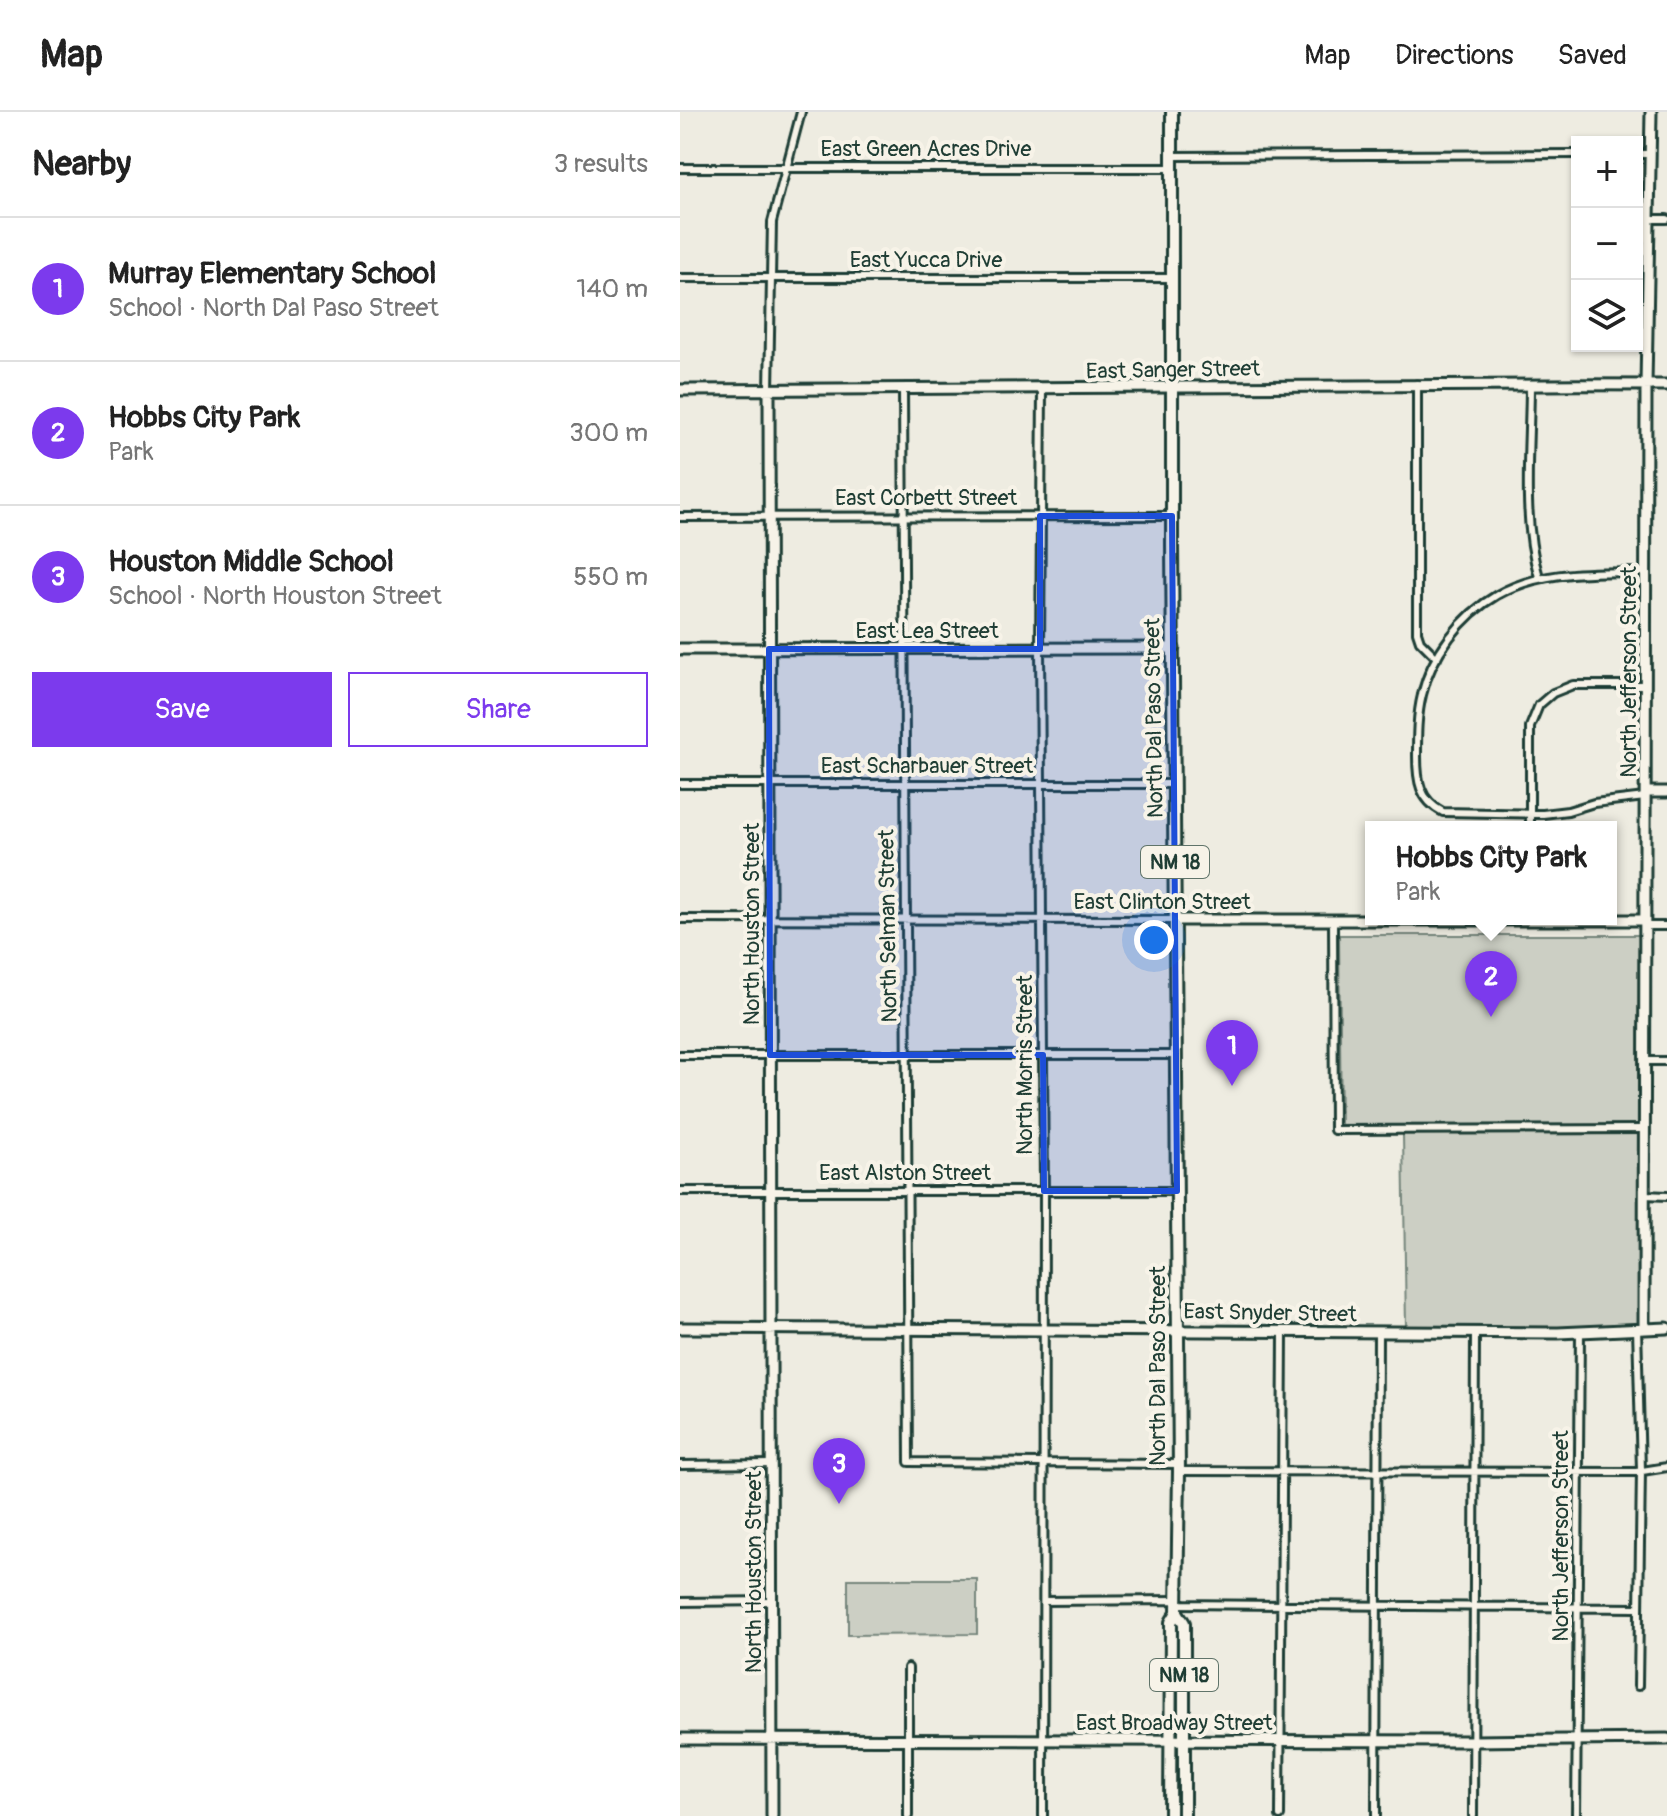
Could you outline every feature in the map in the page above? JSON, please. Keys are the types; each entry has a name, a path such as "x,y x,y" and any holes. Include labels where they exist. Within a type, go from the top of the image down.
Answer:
{"main road":[{"name":"North Dal Paso Street","path":"1170,1816 1171,1622 1177,1605 1179,1467 1172,112"},
{"name":"North Dal Paso Street","path":"1177,1605 1184,1623 1183,1740"},
{"name":"NM 18","path":"1183,1740 1184,1816"}],"street":[{"name":"North Houston Street","path":"772,1816 769,278 773,213 801,112"},
{"name":"North Jefferson Street","path":"1640,1328 1645,1195 1646,385 1651,112"},
{"name":"East Green Acres Drive","path":"680,168 1571,154"},
{"path":"1643,154 1651,154"},
{"path":"1650,219 1667,219"},
{"name":"East Yucca Drive","path":"680,278 1172,278"},
{"path":"1417,384 1417,632 1437,658"},
{"path":"1530,384 1529,528 1539,577"},
{"name":"East Sanger Street","path":"680,390 1667,385"},
{"name":"North Selman Street","path":"903,389 909,1462 1044,1464"},
{"name":"North Morris Street","path":"1042,390 1043,1816"},
{"name":"East Corbett Street","path":"680,517 1172,516"},
{"path":"1648,572 1539,577 1494,597 1476,611 1437,658 1422,695 1418,726 1418,780 1421,794 1443,812 1530,814 1568,811 1594,803 1667,792"},
{"name":"East Lea Street","path":"680,649 1174,648"},
{"path":"1530,821 1530,727 1539,705 1553,693 1573,685 1647,685"},
{"name":"East Scharbauer Street","path":"680,784 1175,784"},
{"name":"East Clinton Street","path":"680,919 1365,920"},
{"path":"1333,920 1334,1130 1645,1129"},
{"name":"East Clinton Street","path":"1617,922 1667,926"},
{"path":"680,1055 1176,1055"},
{"path":"1645,1061 1667,1061"},
{"name":"East Alston Street","path":"680,1191 1177,1191"},
{"path":"1645,1195 1667,1196"},
{"name":"East Snyder Street","path":"680,1328 1044,1328 1283,1333 1580,1332 1667,1328"},
{"path":"1638,1686 1640,1328"},
{"name":"North Jefferson Street","path":"1576,1816 1580,1332"},
{"path":"1280,1816 1283,1333"},
{"path":"1376,1816 1378,1333"},
{"path":"1473,1816 1475,1333"},
{"path":"680,1465 772,1464"},
{"path":"1044,1464 1283,1472 1580,1472 1667,1467"},
{"path":"680,1602 773,1601"},
{"path":"1044,1601 1177,1605 1638,1608"},
{"path":"908,1668 908,1816"},
{"name":"East Broadway Street","path":"680,1739 1667,1739"}],"highlighted area":[{"path":"1040,516 1172,516 1177,1191 1044,1191 1043,1055 770,1055 769,649 1040,649"}],"shaded area":[{"path":"1339,935 1640,935 1645,1120 1634,1126 1642,1127 1643,1325 1549,1329 1406,1328 1403,1134 1341,1128"},
{"path":"848,1579 977,1579 977,1634 848,1635"}],"place":[{"name":"Hobbs City Park","path":"1491,1017"},
{"name":"Murray Elementary School","path":"1232,1086"},
{"name":"Houston Middle School","path":"839,1504"}]}
